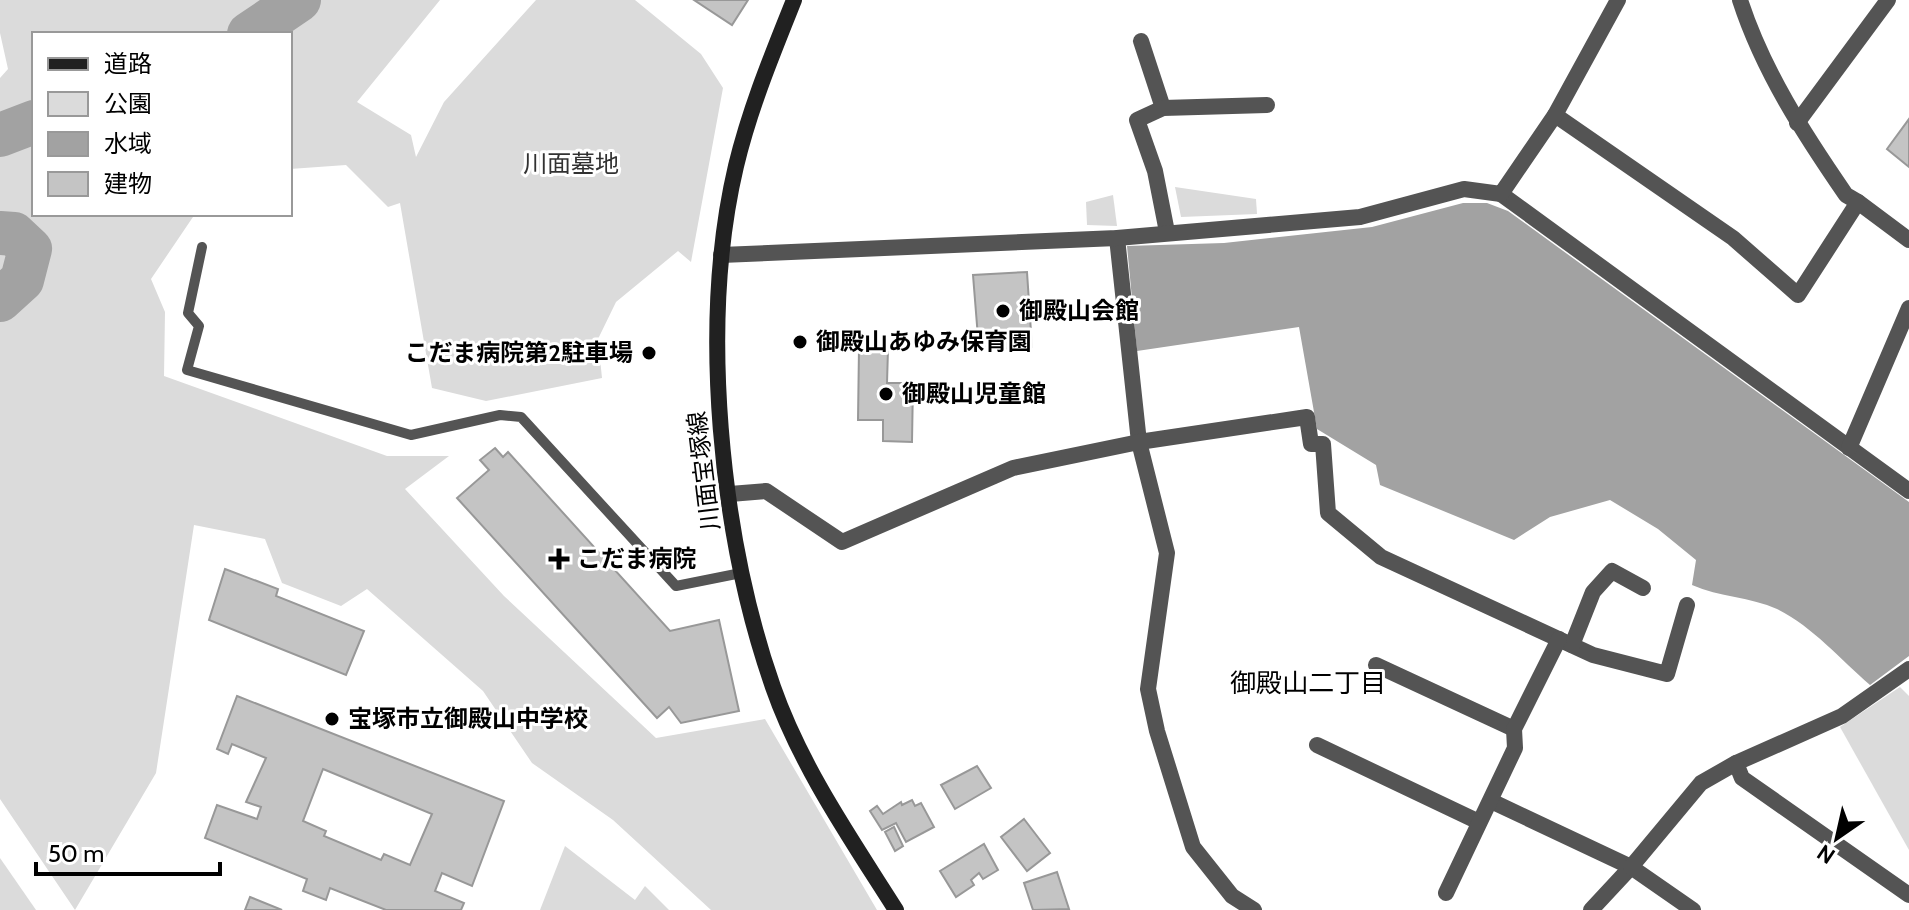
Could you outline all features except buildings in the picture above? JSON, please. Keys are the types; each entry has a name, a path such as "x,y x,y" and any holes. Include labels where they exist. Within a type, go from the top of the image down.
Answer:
{"street":[{"name":"川面宝塚線","path":"794,0 753,104 735,168 721,255 719,416 741,573 773,689 824,797 896,910"},
{"path":"1501,194 1555,115 1618,0"},
{"path":"1740,0 1749,29 1797,123 1846,195 1909,240"},
{"path":"1797,123 1888,0"},
{"path":"1141,41 1163,108"},
{"path":"1167,232 1155,171 1137,120 1163,108 1267,105"},
{"path":"1555,115 1733,238 1798,295 1858,202"},
{"path":"721,255 1117,238 1360,217 1464,189 1501,194 1909,491"},
{"path":"1117,238 1139,442 1167,553 1148,689 1157,731 1193,847 1232,896 1254,910"},
{"path":"1849,448 1907,318"},
{"path":"730,494 766,491 842,542 1013,468 1139,442 1307,417 1311,444 1323,444 1328,513 1381,557 1593,655 1667,674 1687,605"},
{"path":"1446,893 1515,748 1514,729 1593,592 1612,571 1643,588"},
{"path":"1376,665 1514,729"},
{"path":"1591,910 1701,783 1736,763 1842,716 1909,669"},
{"path":"1317,745 1479,822"},
{"path":"1736,763 1742,778 1909,895"},
{"path":"1491,801 1631,867 1693,910"}],"lane":[{"path":"202,247 188,313 199,326 187,370 411,435 500,415 521,417 676,586 741,573"}],"green space":[{"name":"川面墓地","path":"0,0 440,0 357,102 411,135 416,157 444,102 536,0 635,0 701,54 723,88 691,262 678,251 616,302 598,339 602,378 486,401 432,388 400,203 388,207 346,165 292,169 292,32 32,32 32,216 194,216 151,279 165,312 164,376 387,456 449,456 405,489 504,596 656,738 765,719 877,910 711,910 613,820 532,763 483,691 367,589 341,606 282,583 265,539 194,525 156,773 75,910 0,799 0,78 8,69 0,33"},
{"path":"1175,187 1256,199 1257,214 1181,217"},
{"path":"1113,195 1117,226 1087,225 1086,202"},
{"path":"1900,687 1909,696 1909,850 1840,727"},
{"path":"565,846 635,900 645,886 669,910 540,910"},
{"path":"0,858 36,910 0,910"}],"water":[{"path":"1463,203 1487,203 1508,211 1909,502 1909,656 1870,685 1790,616 1767,605 1692,585 1696,560 1658,529 1610,500 1550,517 1514,540 1380,485 1376,465 1317,429 1299,327 1137,351 1127,246 1224,243 1372,227"}],"waterway":[{"path":"252,32 299,0"},
{"path":"0,135 32,123"},
{"path":"0,233 14,234 30,249 22,280 0,300"}],"place":[{"name":"御殿山会館","path":"1003,311"},
{"name":"御殿山あゆみ保育園","path":"800,342"},
{"name":"こだま病院第2駐車場","path":"649,353"},
{"name":"御殿山児童館","path":"886,394"},
{"name":"こだま病院","path":"559,559"},
{"name":"宝塚市立御殿山中学校","path":"332,719"}],"district":[{"name":"御殿山二丁目","path":"1308,683"}]}
